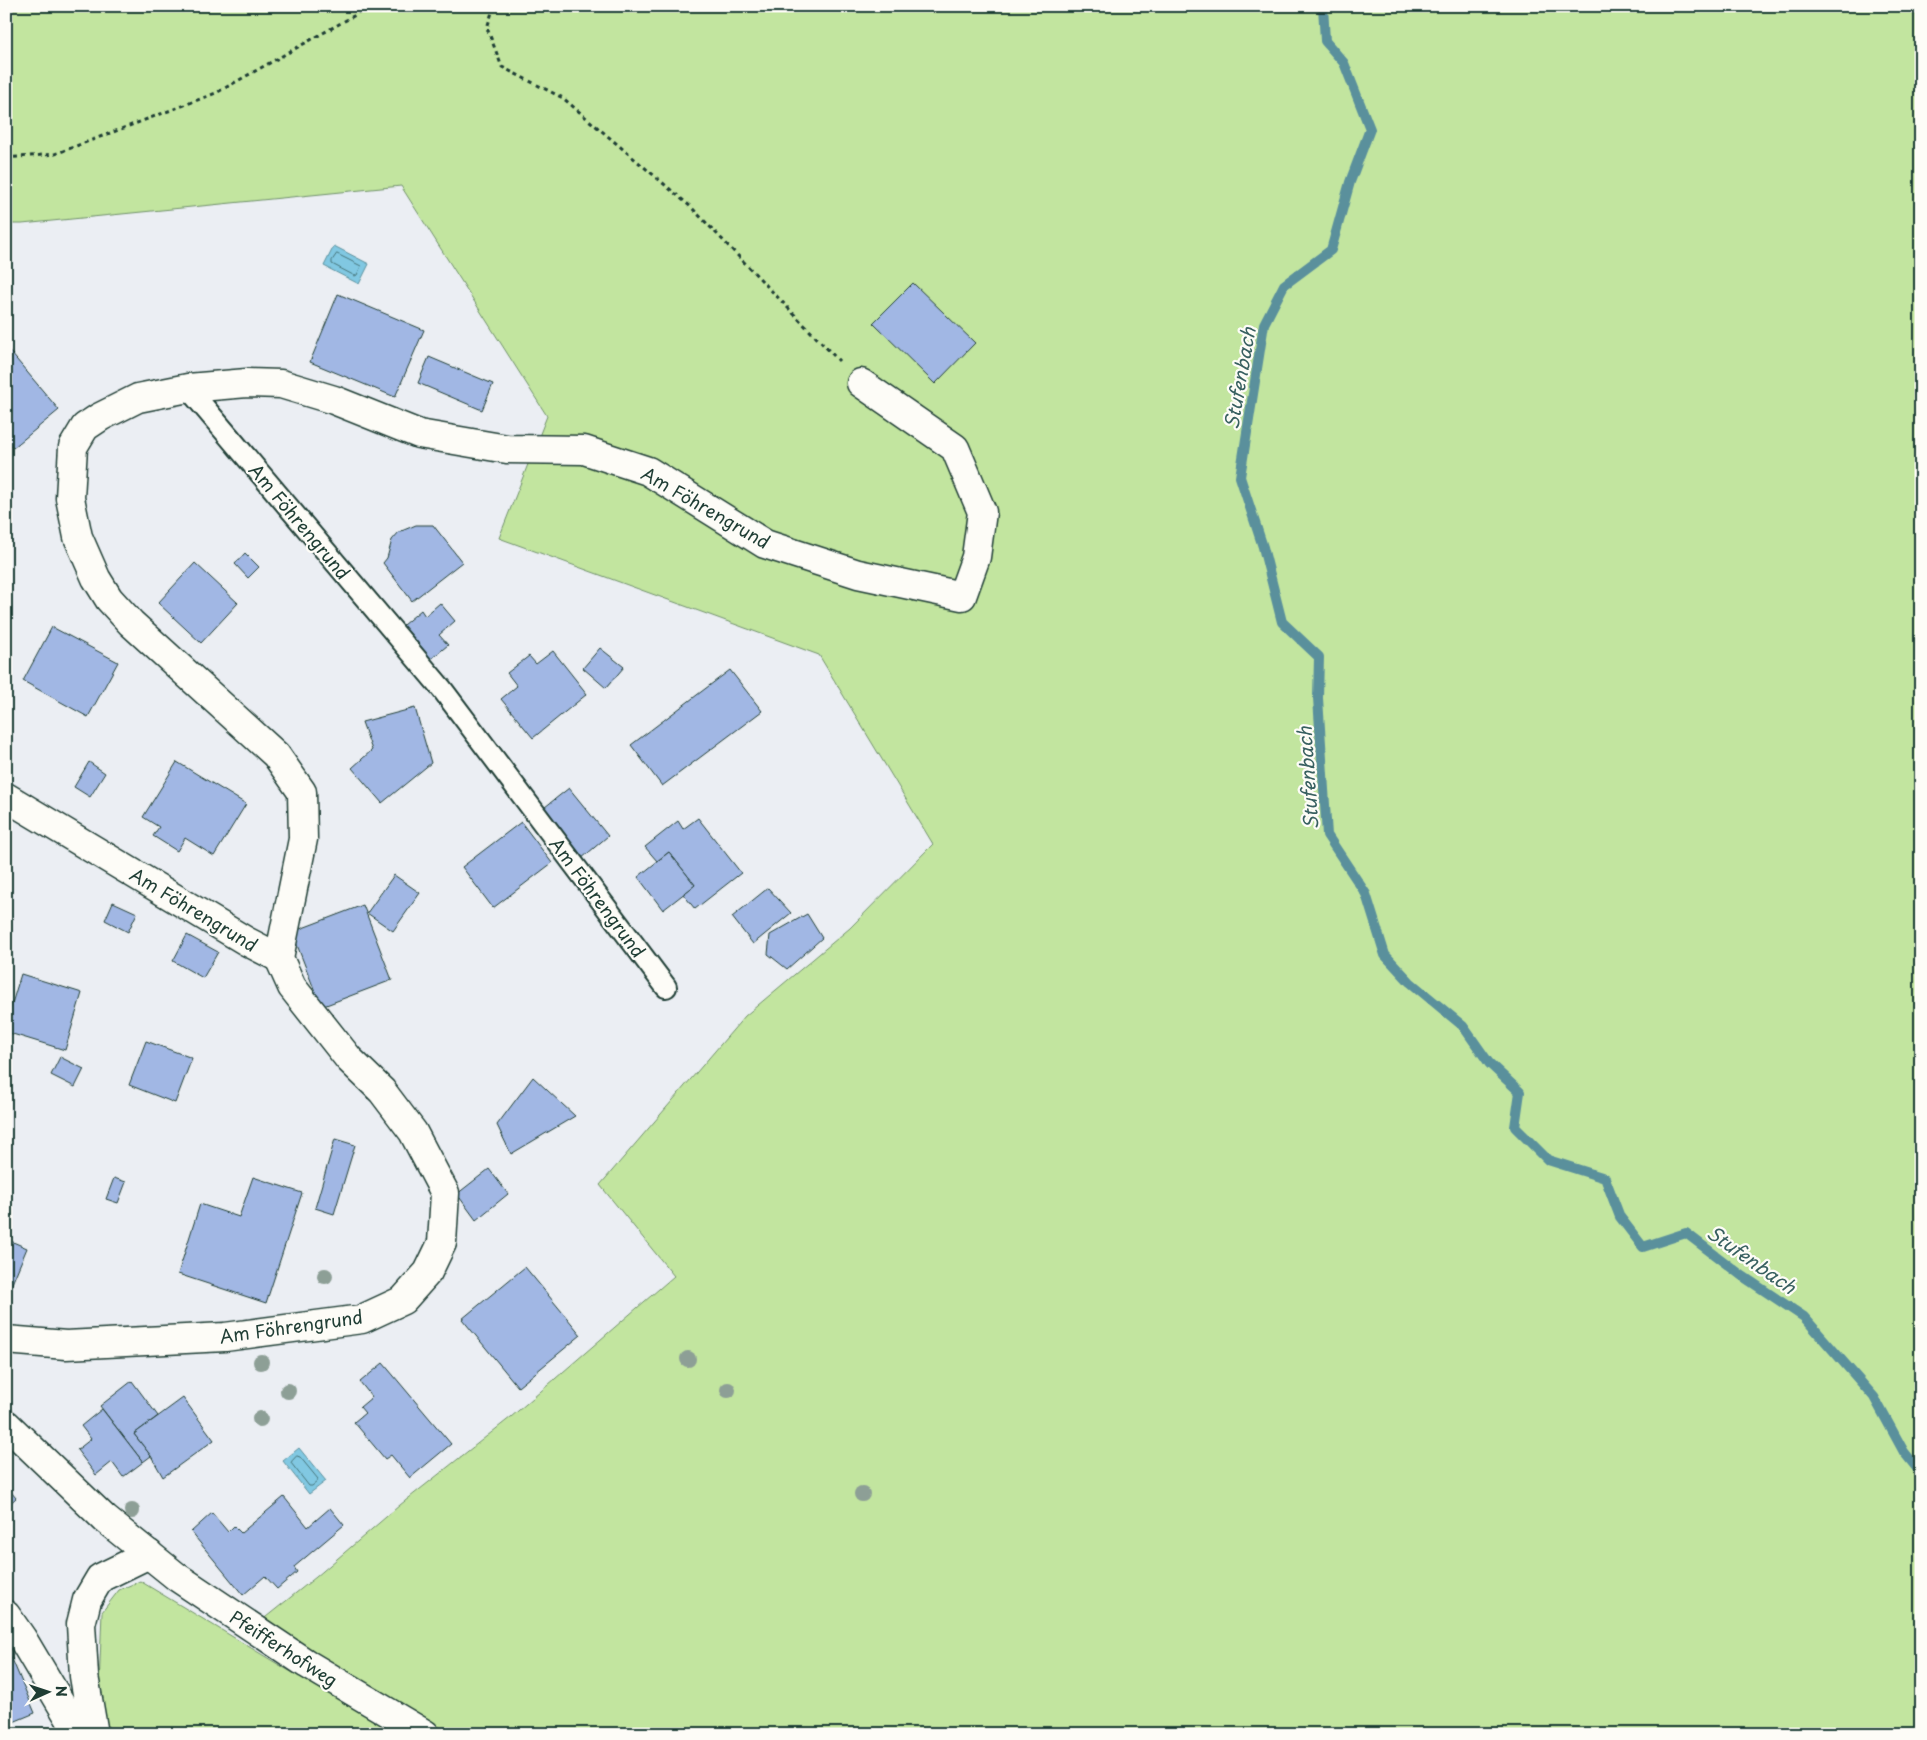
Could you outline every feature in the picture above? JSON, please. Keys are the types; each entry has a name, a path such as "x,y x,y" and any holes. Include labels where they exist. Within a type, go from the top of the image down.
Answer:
{"street":[{"name":"Am Föhrengrund","path":"6,1340 66,1345 225,1337 362,1319 402,1300 428,1272 442,1243 445,1192 413,1132 382,1091 349,1059 292,987 279,958 304,839 302,792 276,755 131,623 109,599 96,578 78,537 70,498 74,447 85,427 100,417 138,398 188,388 247,383 281,384 334,400 419,434 506,449 584,450 648,471 765,544 858,574 962,596 976,556 982,512 955,448 861,383"},
{"name":"Am Föhrengrund","path":"6,797 246,941 279,958"},
{"name":"Pfeifferhofweg","path":"6,1424 106,1519 177,1578 307,1664 424,1734"},
{"path":"94,1734 84,1676 81,1624 87,1600 100,1578 149,1554"},
{"path":"6,1615 22,1638 79,1734"}],"lane":[{"name":"Am Föhrengrund","path":"188,388 442,689 666,987"}],"path":[{"path":"6,158 55,154 216,92 357,14 362,6"},
{"path":"494,6 488,28 502,67 563,98 691,207 861,383"}],"green space":[{"path":"6,6 1921,6 1921,1734 451,1734 261,1621 400,1505 511,1417 674,1276 600,1185 745,1016 850,928 933,844 819,655 499,538 547,416 401,186 22,224 6,224"},
{"path":"140,1581 399,1734 109,1734 99,1689 102,1612 119,1590"}],"water":[{"path":"334,246 369,264 359,284 324,266"},
{"path":"299,1448 326,1481 309,1494 283,1461"}],"building":[{"path":"913,283 975,343 935,384 873,323"},
{"path":"338,294 424,330 395,397 310,362"},
{"path":"6,347 59,410 13,448 6,440"},
{"path":"429,357 493,384 482,410 418,383"},
{"path":"416,525 433,525 462,562 412,601 383,563 387,558 392,540 399,532"},
{"path":"245,553 259,567 248,578 235,564"},
{"path":"195,563 238,603 201,643 158,603"},
{"path":"440,603 455,621 439,635 448,645 425,664 397,630 421,610 425,616"},
{"path":"52,627 118,662 88,717 23,681"},
{"path":"600,648 624,667 606,688 583,668"},
{"path":"553,651 587,694 533,738 501,699 517,686 507,673 529,656 536,664"},
{"path":"730,670 762,711 662,786 631,745"},
{"path":"415,708 431,763 382,803 352,768 372,750 362,722"},
{"path":"89,762 105,773 90,797 74,787"},
{"path":"177,762 246,804 214,856 185,838 177,851 153,836 159,827 143,817"},
{"path":"569,788 608,836 581,859 540,811"},
{"path":"698,818 741,873 695,909 683,894 695,885 669,852 657,861 645,847 678,821 683,829"},
{"path":"521,822 552,863 493,908 462,867"},
{"path":"669,852 695,885 663,910 638,877"},
{"path":"394,875 420,893 393,931 367,913"},
{"path":"768,888 791,913 753,944 732,917"},
{"path":"113,902 137,913 128,932 105,920"},
{"path":"363,905 392,980 321,1007 292,932"},
{"path":"807,914 822,938 787,969 768,954 770,935"},
{"path":"187,935 218,952 203,978 173,961"},
{"path":"21,974 82,993 65,1050 6,1032 6,1023"},
{"path":"146,1041 192,1058 175,1103 129,1085"},
{"path":"60,1057 84,1069 75,1087 51,1075"},
{"path":"533,1077 575,1116 511,1154 497,1125"},
{"path":"335,1139 355,1145 334,1214 315,1208"},
{"path":"489,1169 508,1194 476,1220 457,1194"},
{"path":"253,1177 302,1193 266,1303 178,1274 200,1204 239,1217"},
{"path":"114,1178 126,1182 118,1203 106,1199"},
{"path":"6,1239 27,1248 8,1293 6,1292"},
{"path":"525,1267 581,1335 518,1387 462,1319"},
{"path":"383,1363 451,1444 410,1478 391,1455 385,1459 354,1422 365,1413 360,1407 372,1397 360,1382"},
{"path":"132,1381 158,1416 134,1434 151,1456 143,1462 100,1406"},
{"path":"183,1398 214,1440 163,1477 151,1456 134,1434"},
{"path":"102,1409 143,1462 123,1477 112,1462 96,1475 77,1450 91,1439 81,1426"},
{"path":"6,1486 16,1498 6,1507"},
{"path":"284,1497 308,1527 330,1508 344,1525 294,1567 297,1572 277,1589 265,1576 243,1595 191,1532 212,1513 228,1532 234,1526 241,1533"},
{"path":"6,1645 35,1713 6,1725"}],"waterway":[{"name":"Stufenbach","path":"1323,6 1325,41 1344,63 1370,129 1350,182 1331,250 1284,285 1264,324 1240,477 1263,547 1282,622 1319,657 1318,698 1327,835 1366,894 1385,955 1410,982 1463,1026 1489,1063 1520,1092 1515,1127 1548,1160 1605,1178 1620,1217 1643,1247 1686,1233 1741,1275 1804,1317 1874,1397 1904,1452 1921,1473"}]}
